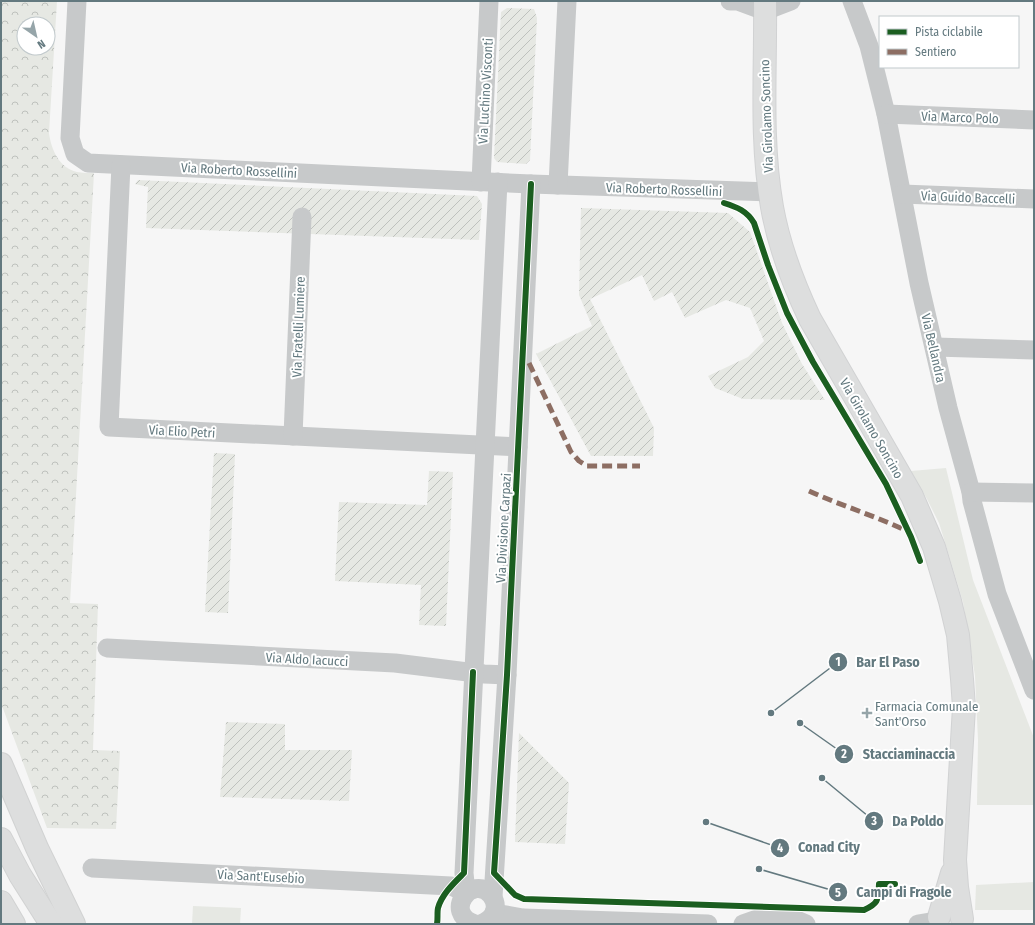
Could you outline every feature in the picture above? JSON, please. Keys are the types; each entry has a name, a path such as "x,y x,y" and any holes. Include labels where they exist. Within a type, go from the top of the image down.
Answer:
{"main road":[{"name":"Via Girolamo Soncino","path":"765,6 764,124 766,156 770,192 776,225 785,257 795,286 810,319 912,496 934,548 944,578 958,635 963,701 955,860 957,887 966,922"},
{"path":"1,764 37,848 74,924"},
{"path":"1,840 20,875 51,924"},
{"name":"Via Girolamo Soncino","path":"932,921 955,860"},
{"path":"1,902 14,924"},
{"name":"Via Girolamo Soncino","path":"932,921 948,914 953,914 966,922"}],"street":[{"name":"Via Roberto Rossellini","path":"77,1 70,138 75,154 88,163 531,184 770,192"},
{"name":"Via Luchino Visconti","path":"489,1 490,182"},
{"path":"558,185 567,1"},
{"path":"730,1 765,6 791,1"},
{"name":"Via Bellandra","path":"852,1 869,46 886,114 920,283 951,419 971,492 972,501 997,594 1034,690"},
{"name":"Via Marco Polo","path":"886,114 1034,120"},
{"name":"Via Elio Petri","path":"121,165 109,428 518,447"},
{"name":"Via Divisione Carpazi","path":"466,893 464,873 485,445 490,182"},
{"name":"Via Divisione Carpazi","path":"489,911 507,675 531,184"},
{"name":"Via Guido Baccelli","path":"902,194 1034,199"},
{"name":"Via Fratelli Lumiere","path":"293,436 302,217"},
{"path":"935,347 1034,350"},
{"path":"971,492 1034,493"},
{"name":"Via Aldo Iacucci","path":"107,648 395,663 452,671 507,675"},
{"name":"Via Sant'Eusebio","path":"92,868 451,886 466,893 478,888 489,892 489,911 523,918 708,924"},
{"path":"429,885 463,918"},
{"path":"463,918 460,901 466,893"},
{"path":"743,924 763,917 792,918 806,924"}],"green space":[{"path":"1,1 57,1 56,18 56,16 16,16 16,56 54,56 49,133 54,151 61,162 71,170 83,173 94,173 70,603 98,604 93,750 120,751 116,829 47,828 1,703"},
{"path":"507,8 534,9 537,18 530,160 526,164 497,162 494,158 501,12"},
{"path":"138,180 477,196 482,204 479,240 146,228 148,187 135,184"},
{"path":"581,208 728,213 750,232 782,323 802,364 825,400 743,399 715,388 708,376 748,357 764,341 750,308 726,300 685,318 672,292 654,301 642,275 590,299 654,428 653,456 591,456 536,354 592,326 579,295"},
{"path":"214,453 235,454 228,613 205,612"},
{"path":"946,468 973,580 1034,738 1034,805 977,805 978,740 975,676 963,602 939,523 911,471"},
{"path":"429,471 453,472 446,626 419,625 421,585 335,581 339,502 427,505"},
{"path":"226,722 285,724 285,750 352,750 349,801 220,797"},
{"path":"519,733 569,783 565,844 515,842"},
{"path":"1034,882 1034,910 975,910 976,885"},
{"path":"193,906 241,908 240,924 192,924"}],"marked path":[{"path":"529,363 571,452 579,461 587,466 640,466"},
{"path":"809,491 909,532"}],"cycle path":[{"path":"531,184 507,675 494,873 515,895 524,899 864,910 873,905 877,900 879,884 895,884"},
{"path":"724,203 741,210 748,215 754,223 768,265 787,313 813,362 886,484 911,537 920,561"},
{"path":"437,924 438,908 442,898 464,873 473,672"}],"place":[{"name":"Bar El Paso","path":"771,713"},
{"name":"Farmacia Comunale Sant'Orso","path":"867,713"},
{"name":"Stacciaminaccia","path":"800,723"},
{"name":"Da Poldo","path":"822,778"},
{"name":"Conad City","path":"706,822"},
{"name":"Campi di Fragole","path":"759,869"}]}
